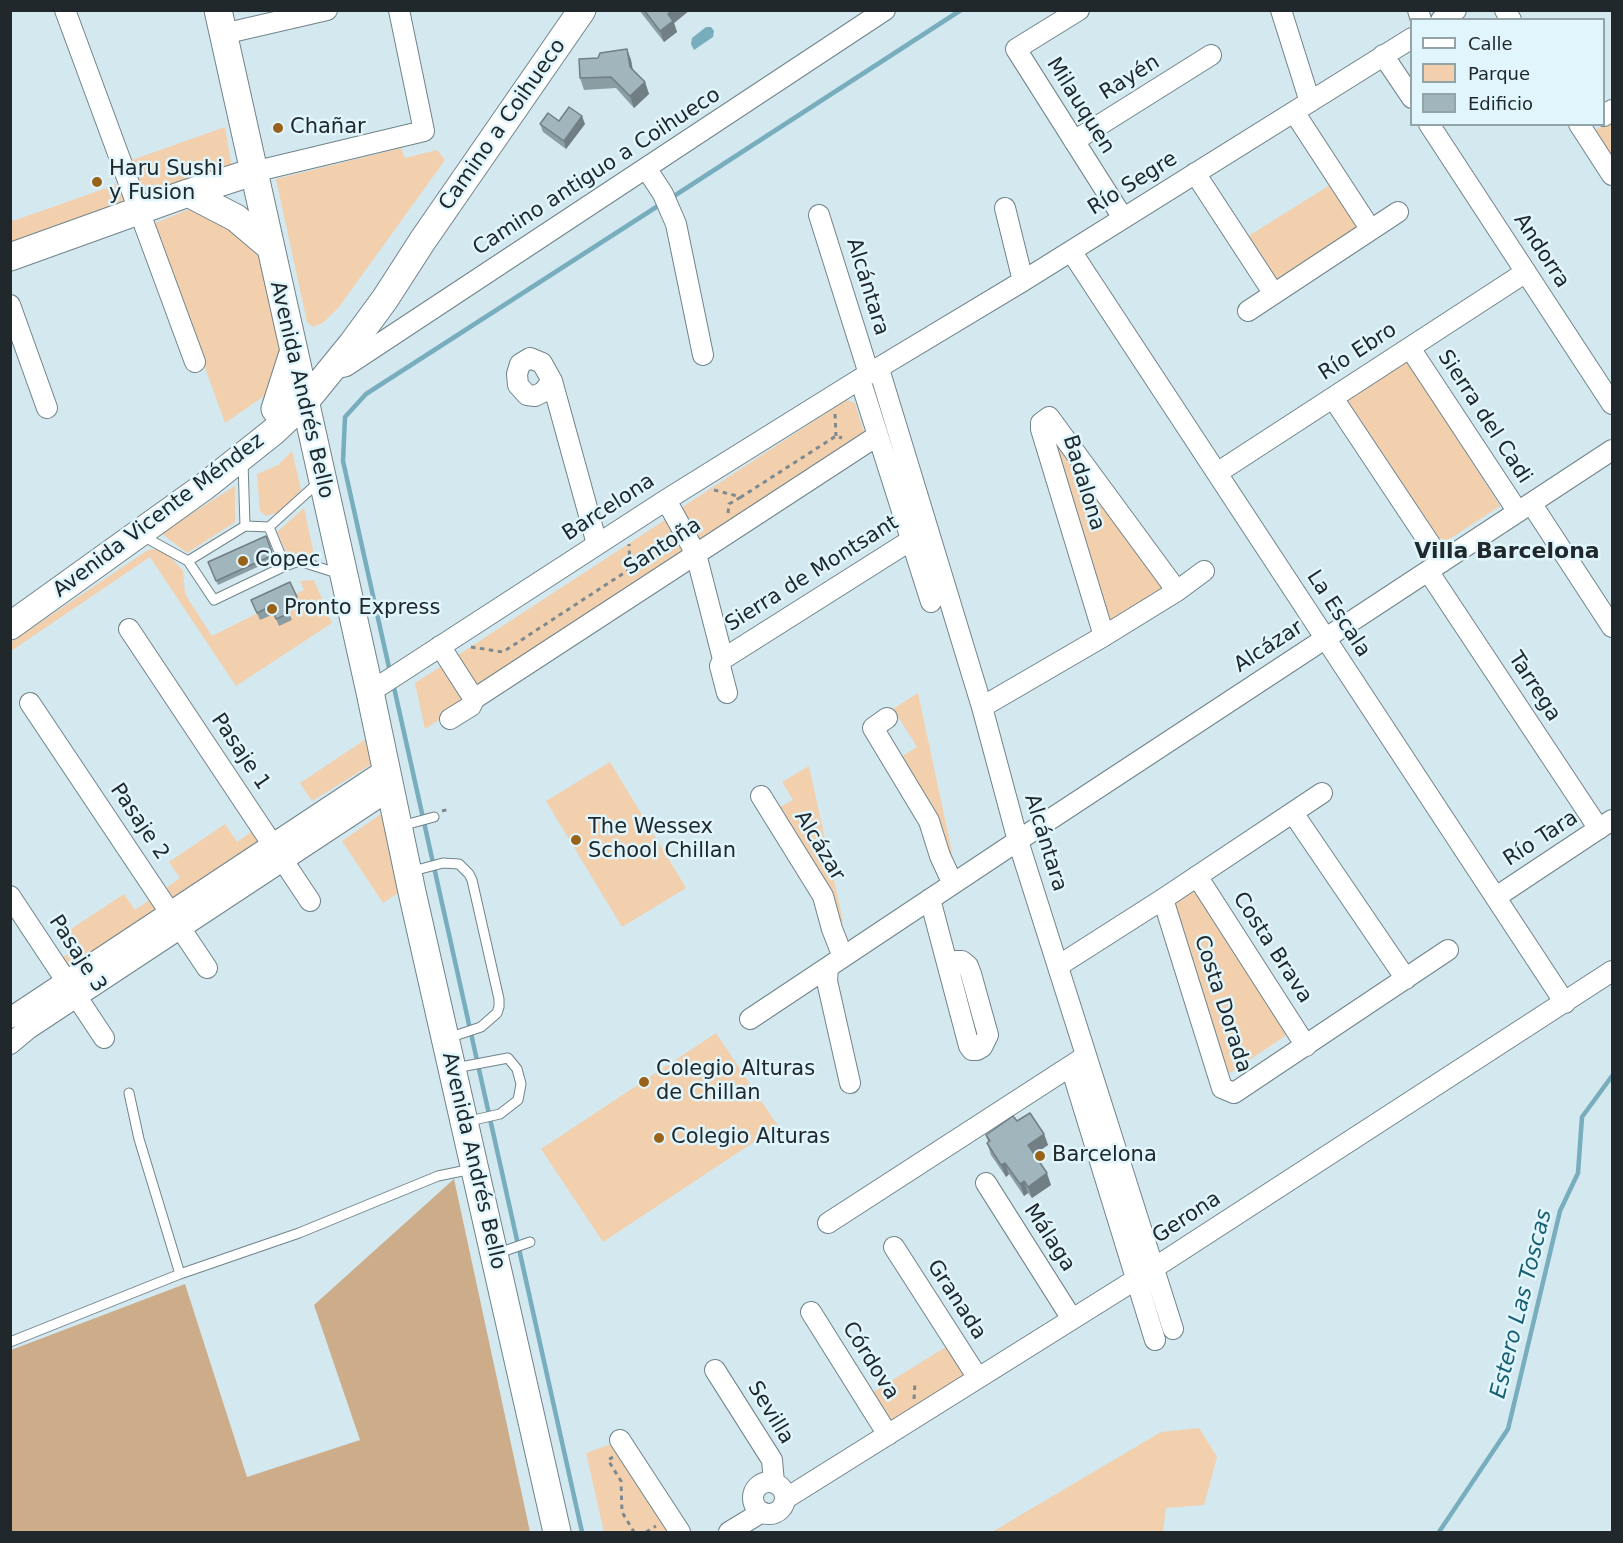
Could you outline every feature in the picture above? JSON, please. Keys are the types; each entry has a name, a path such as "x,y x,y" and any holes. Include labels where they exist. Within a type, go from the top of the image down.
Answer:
{"main road":[{"name":"Camino a Coihueco","path":"302,394 385,299 423,240 582,10"},
{"name":"Avenida Andrés Bello","path":"220,22 343,574 377,687 388,779 407,872 461,1067 471,1120 474,1168 556,1533"},
{"path":"10,257 252,172"},
{"path":"188,193 236,218 269,246"},
{"path":"275,409 293,352 329,361"},
{"name":"Avenida Vicente Méndez","path":"10,607 186,480 275,409 302,394"},
{"name":"Avenida Vicente Méndez","path":"10,626 243,457 269,435 302,394"},
{"path":"269,435 297,418 302,420 311,432"}],"street":[{"path":"65,10 195,362"},
{"path":"220,22 327,10"},
{"path":"252,172 424,131 399,10"},
{"name":"Camino antiguo a Coihueco","path":"329,361 340,369 346,366 885,10"},
{"name":"Milauquen","path":"1079,10 1016,49 1123,218"},
{"path":"1281,10 1302,107 1371,230"},
{"name":"Río Segre","path":"869,374 1023,281 1410,39"},
{"name":"Rayén","path":"1074,141 1211,55"},
{"path":"1383,56 1410,95"},
{"name":"Andorra","path":"1430,126 1612,404"},
{"path":"1584,126 1612,175"},
{"path":"646,168 667,202 676,224 703,355"},
{"path":"1195,173 1274,294"},
{"path":"1005,208 1023,281"},
{"path":"1248,311 1398,212"},
{"name":"Alcántara","path":"819,215 918,535 982,706 1018,841 1058,966 1079,1061 1136,1279 1155,1340"},
{"name":"La Escala","path":"1071,251 1565,1003"},
{"name":"Río Ebro","path":"1217,473 1526,272"},
{"path":"10,305 47,408"},
{"name":"Sierra del Cadi","path":"1410,348 1612,627"},
{"name":"Alcántara","path":"869,374 871,441 918,535 931,602"},
{"name":"Barcelona","path":"377,687 666,500 869,374"},
{"path":"552,381 597,544"},
{"name":"Tarrega","path":"1333,398 1435,567 1606,825"},
{"name":"Badalona","path":"1104,636 1041,429 1041,423 1049,417 1177,591"},
{"name":"Santoña","path":"450,719 471,706 474,699 871,441"},
{"name":"Alcázar","path":"750,1019 1612,450"},
{"name":"Sierra de Montsant","path":"666,500 696,554 723,659"},
{"name":"Sierra de Montsant","path":"727,693 720,666 723,659 918,535"},
{"path":"982,706 1104,636 1177,591 1204,571"},
{"name":"Pasaje 1","path":"129,629 310,901"},
{"path":"440,646 474,699"},
{"name":"Pasaje 2","path":"30,703 207,968"},
{"path":"887,718 873,728 929,821 940,856 953,884"},
{"path":"10,1044 72,989 388,779"},
{"path":"1058,966 1322,793"},
{"name":"Alcázar","path":"761,796 823,896 832,929 836,962 827,981 849,1083"},
{"path":"1293,813 1406,980"},
{"name":"Río Tara","path":"1496,897 1606,825"},
{"name":"Costa Brava","path":"1197,876 1306,1046"},
{"name":"Pasaje 3","path":"10,896 104,1038"},
{"path":"930,899 948,966"},
{"name":"Costa Dorada","path":"1162,899 1222,1088 1234,1093 1448,950"},
{"name":"Gerona","path":"780,1491 888,1435 1154,1268 1612,971"},
{"path":"10,1018 72,989"},
{"path":"828,1223 1079,1061"},
{"name":"Alcántara","path":"1079,1061 1154,1268 1173,1329"},
{"name":"Málaga","path":"986,1183 1072,1319"},
{"name":"Granada","path":"894,1247 978,1378"},
{"name":"Córdova","path":"811,1312 888,1435"},
{"name":"Sevilla","path":"715,1370 772,1460 780,1491"},
{"path":"623,1444 680,1533"},
{"name":"Gerona","path":"764,1483 780,1491 777,1512 772,1514 762,1512 755,1505 753,1500 756,1490 764,1483"},
{"name":"Gerona","path":"729,1533 762,1512"}],"lane":[{"path":"243,457 244,526"},
{"path":"188,561 244,526 269,527 322,480"},
{"path":"269,527 285,566"},
{"path":"139,534 188,561 214,600 299,561 343,574"},
{"path":"398,827 434,817"},
{"path":"407,872 443,863 459,864 472,880 500,1003 497,1013 482,1026 454,1036"},
{"path":"461,1067 508,1059 513,1063 521,1084 518,1100 500,1114 471,1120"},
{"path":"129,1093 139,1139 180,1274"},
{"path":"10,1342 180,1274 299,1233 438,1176 474,1168"},
{"path":"494,1255 530,1242"}],"path":[{"path":"834,405 836,436"},
{"path":"707,488 741,497 836,436 871,441"},
{"path":"466,646 503,652 630,569 629,539"},
{"path":"914,1401 915,1381"},
{"path":"623,1444 608,1460 621,1481 622,1512 634,1533"}],"green space":[{"path":"1612,119 1612,160 1594,131 1605,126"},
{"path":"225,127 232,168 142,198 129,161"},
{"path":"401,148 405,158 437,150 445,160 339,307 324,322 313,327 307,322 276,179"},
{"path":"1333,183 1362,228 1275,288 1242,240"},
{"path":"118,184 125,204 11,245 10,217 13,221"},
{"path":"187,210 195,210 211,216 258,251 284,340 273,390 225,423 153,224"},
{"path":"1408,361 1500,506 1442,544 1344,403"},
{"path":"846,400 855,403 865,436 700,543 681,508"},
{"path":"1047,422 1173,591 1104,632"},
{"path":"292,451 301,490 280,512 266,516 260,511 257,474 278,465"},
{"path":"235,486 235,522 187,553 161,533"},
{"path":"304,508 315,559 299,555 290,560 277,532"},
{"path":"668,518 686,553 482,684 470,681 455,657"},
{"path":"155,549 168,554 183,571 185,594 212,636 304,590 300,581 314,580 332,623 236,686 150,557 11,651 11,642 148,550"},
{"path":"445,664 469,700 425,729 415,683"},
{"path":"918,693 952,852 949,856 940,820 901,757 917,747 893,709"},
{"path":"369,737 375,762 312,801 300,783"},
{"path":"610,762 686,888 622,927 546,801"},
{"path":"809,766 843,921 839,925 831,892 780,807 793,800 782,782"},
{"path":"384,812 398,893 383,903 342,841"},
{"path":"225,824 237,842 255,829 262,839 171,902 163,890 180,878 169,862"},
{"path":"1192,885 1288,1028 1285,1036 1230,1073 1221,1066 1169,899"},
{"path":"124,894 135,910 152,898 160,910 64,972 57,961 75,949 65,933"},
{"name":"Colegio Alturas","path":"716,1033 778,1126 603,1242 541,1149"},
{"path":"949,1345 968,1376 889,1425 870,1394"},
{"path":"1199,1428 1217,1457 1204,1505 1166,1508 1163,1532 992,1532 1161,1432"},
{"path":"611,1444 668,1532 604,1532 586,1453"}],"shaded area":[{"path":"454,1179 530,1532 11,1532 11,1350 185,1284 247,1477 360,1440 314,1305"}],"water":[{"path":"706,27 711,27 714,31 713,37 694,50 691,44 692,38"}],"building":[{"path":"644,10 672,10 668,14 673,21 660,31"},
{"path":"627,49 630,67 645,82 630,96 611,77 580,78 579,59 598,58 600,53"},
{"path":"569,107 582,116 564,141 540,124 548,113 559,121"},
{"path":"266,536 273,555 216,581 208,562"},
{"path":"290,582 297,597 285,602 290,613 276,619 271,606 257,613 251,600"},
{"path":"1030,1113 1044,1134 1028,1145 1047,1173 1028,1187 1024,1181 1020,1184 1005,1163 1001,1165 987,1143 990,1141 986,1135 1013,1116 1017,1121"}],"waterway":[{"path":"671,198 961,10"},
{"path":"390,672 343,461 345,417 366,394 661,204"},
{"path":"393,683 582,1532"},
{"name":"Estero Las Toscas","path":"1439,1532 1508,1429 1560,1211 1578,1173 1582,1117 1612,1076"}],"place":[{"name":"Chañar","path":"278,128"},
{"name":"Haru Sushi y Fusion","path":"97,182"},
{"name":"Copec","path":"243,561"},
{"name":"Pronto Express","path":"272,609"},
{"name":"The Wessex School Chillan","path":"576,840"},
{"name":"Colegio Alturas de Chillan","path":"644,1082"},
{"name":"Colegio Alturas","path":"659,1138"},
{"name":"Barcelona","path":"1040,1156"}],"district":[{"name":"Villa Barcelona","path":"1507,552"}]}
